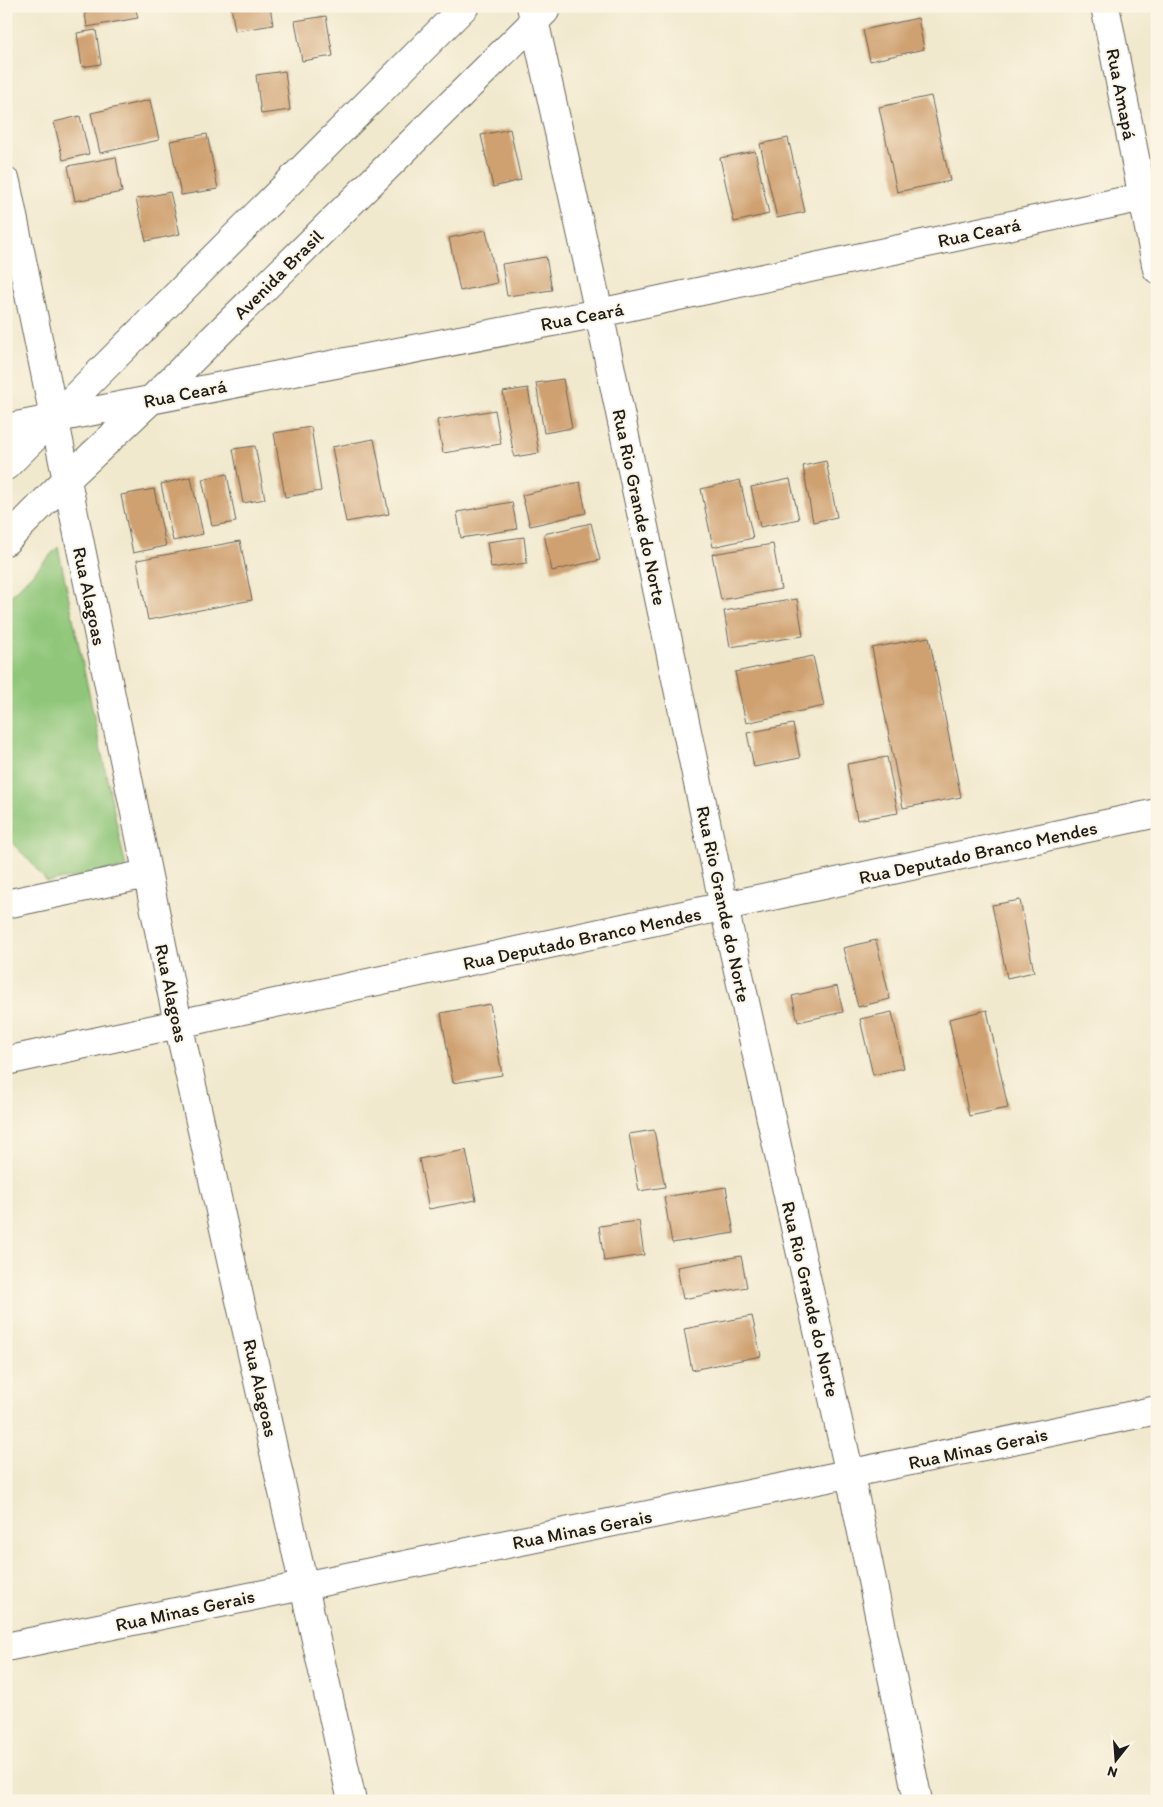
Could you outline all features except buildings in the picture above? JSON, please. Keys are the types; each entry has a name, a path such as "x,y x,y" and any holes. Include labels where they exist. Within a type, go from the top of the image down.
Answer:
{"street":[{"path":"6,466 466,6"},
{"name":"Rua Amapá","path":"1106,6 1149,196 1157,269"},
{"name":"Rua Rio Grande do Norte","path":"538,11 599,313 724,907 850,1475 918,1801"},
{"name":"Avenida Brasil","path":"6,541 66,480 152,399 538,11"},
{"name":"Rua Alagoas","path":"6,182 178,1024 352,1801"},
{"name":"Rua Ceará","path":"6,428 599,313 1149,196"},
{"name":"Rua Deputado Branco Mendes","path":"6,1061 1157,813"},
{"path":"6,904 147,874"},
{"name":"Rua Minas Gerais","path":"6,1647 850,1475 1157,1410"}],"green space":[{"path":"58,547 126,868 47,882 30,861 6,837 6,601"}]}
